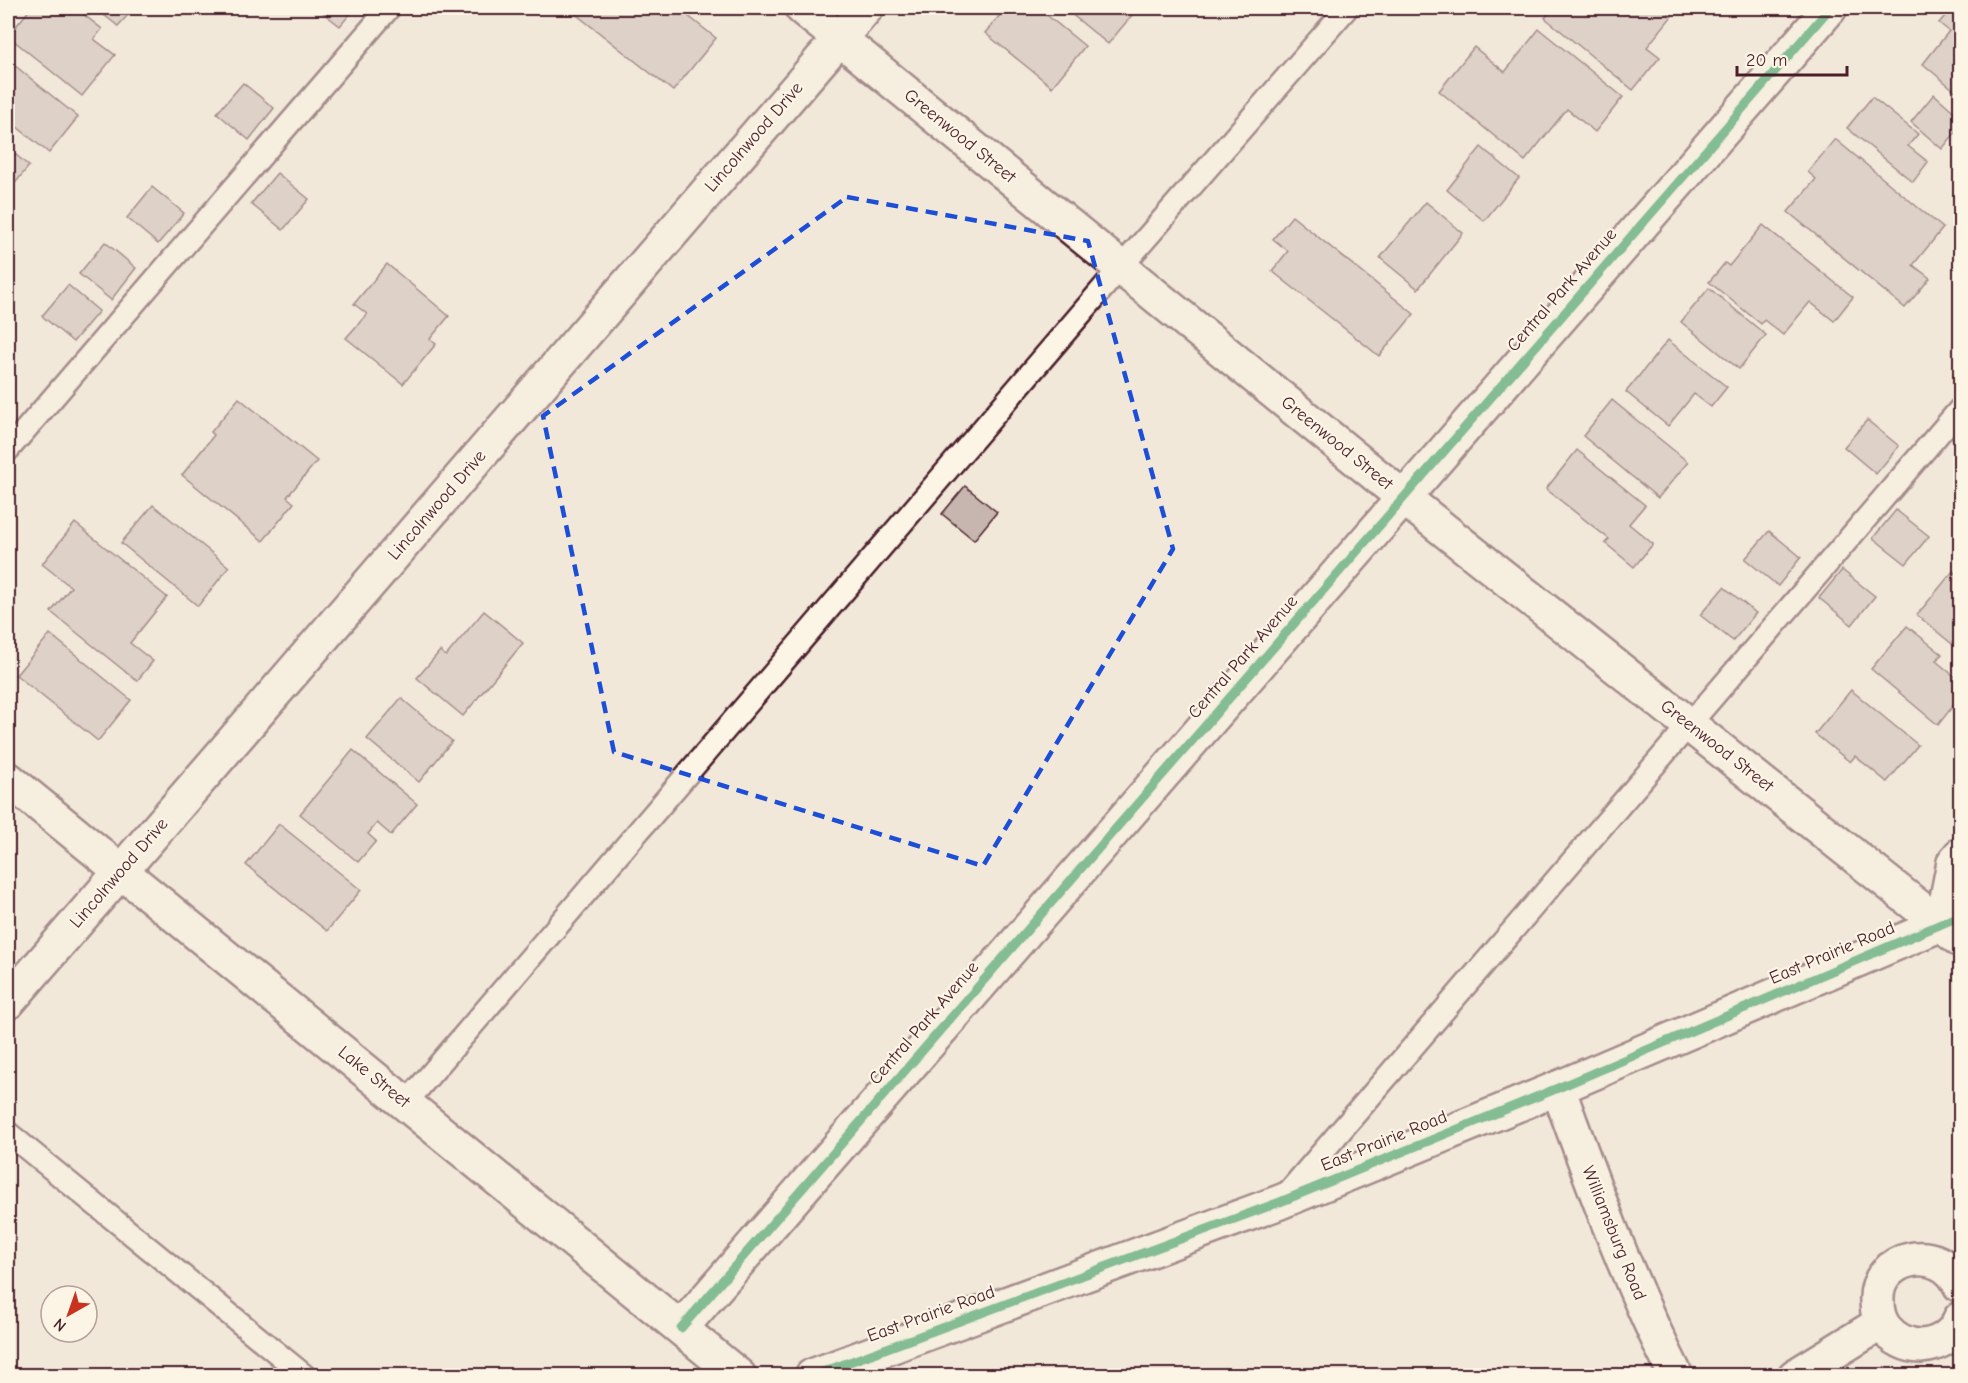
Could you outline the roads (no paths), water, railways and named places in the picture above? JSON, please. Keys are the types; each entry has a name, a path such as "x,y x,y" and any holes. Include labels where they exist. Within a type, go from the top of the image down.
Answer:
{"street":[{"name":"Greenwood Street","path":"802,8 1404,498 1689,724 1954,927"},
{"name":"Lincolnwood Drive","path":"8,1002 866,8"},
{"name":"Central Park Avenue","path":"681,1328 1830,8"},
{"name":"Lake Street","path":"8,779 739,1376"},
{"path":"1954,927 1954,862 1960,855"},
{"name":"East Prairie Road","path":"812,1376 1280,1202 1954,927"},
{"name":"Williamsburg Road","path":"1558,1088 1597,1196 1654,1333 1676,1376"},
{"path":"1960,1285 1951,1271 1940,1262 1927,1258 1912,1258 1888,1271 1876,1296 1881,1323 1891,1335 1904,1343 1919,1346 1934,1344 1948,1337 1958,1325 1960,1318"},
{"path":"1795,1376 1881,1323"}],"lane":[{"path":"8,450 389,8"},
{"path":"405,1103 1121,267 1347,8"},
{"path":"1280,1202 1960,408"},
{"path":"8,1133 305,1376"}]}
